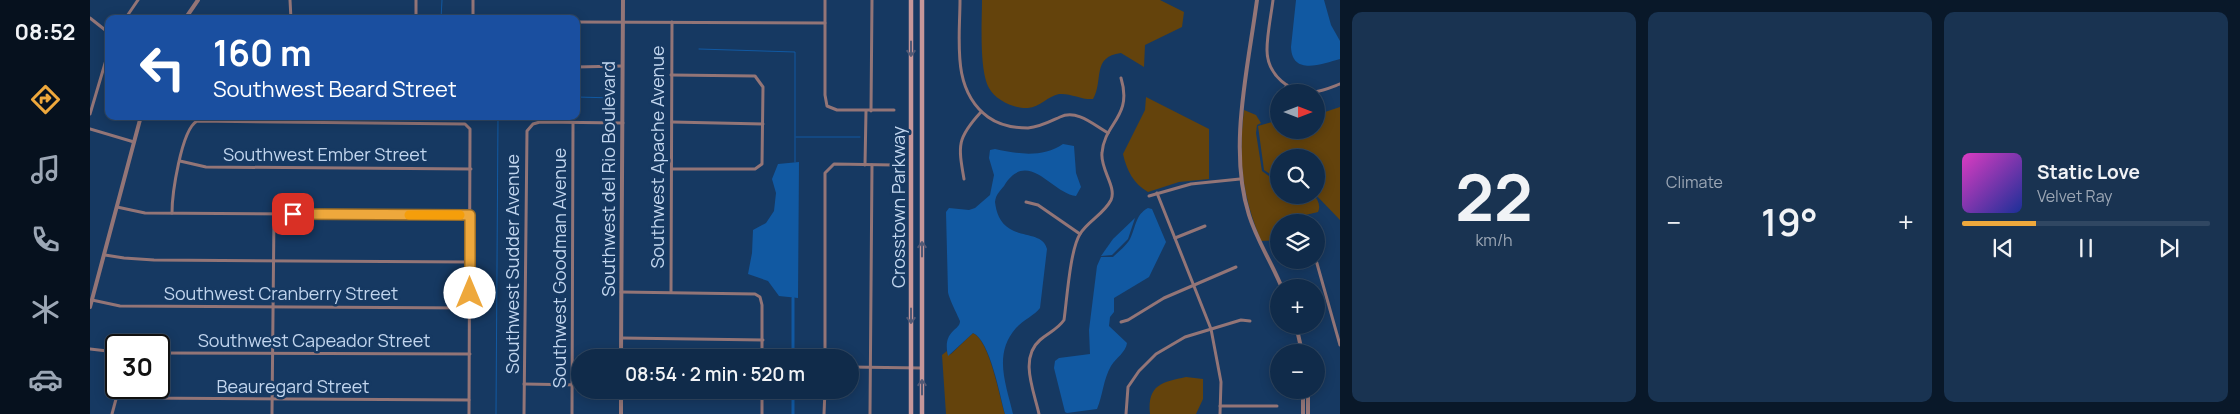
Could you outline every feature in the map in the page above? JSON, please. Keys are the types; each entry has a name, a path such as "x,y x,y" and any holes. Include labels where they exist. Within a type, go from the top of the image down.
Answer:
{"main road":[{"name":"Crosstown Parkway","path":"911,0 912,414"},
{"name":"Crosstown Parkway","path":"922,0 922,414"}],"street":[{"path":"128,15 138,0"},
{"path":"188,15 198,0"},
{"path":"290,0 290,15"},
{"path":"416,0 416,15"},
{"path":"473,0 473,15"},
{"name":"Southwest del Rio Boulevard","path":"621,349 623,0"},
{"path":"825,0 825,99 829,108 866,111 894,110"},
{"path":"871,110 872,0"},
{"path":"960,0 960,70 968,95 981,112 992,120 1006,125 1029,128 1070,114 1078,116 1108,133"},
{"path":"1257,0 1239,135 1240,179 1248,214 1278,279"},
{"path":"1273,0 1267,52 1273,73 1286,84"},
{"path":"90,18 105,30"},
{"path":"580,22 825,23"},
{"name":"Southwest Apache Avenue","path":"671,292 672,22"},
{"path":"90,114 105,63"},
{"path":"580,67 622,66"},
{"path":"671,75 755,76 764,87 762,164 755,169 672,169"},
{"path":"1039,414 1029,368 1029,358 1032,349 1040,339 1059,328 1064,320 1074,251 1080,234 1111,199 1112,191 1104,172 1102,154 1108,133 1117,121 1122,106 1124,88 1121,78"},
{"path":"1325,88 1340,84"},
{"path":"865,165 866,111"},
{"path":"964,178 960,152 961,138 968,126 981,112"},
{"path":"90,307 140,120"},
{"path":"172,213 172,191 180,161 190,127 197,121 465,124 470,128 471,169 469,414"},
{"name":"Southwest Sudder Avenue","path":"524,414 526,138 528,128 533,124 540,122 573,123"},
{"path":"672,122 763,124"},
{"path":"573,123 623,123"},
{"name":"Southwest Goodman Avenue","path":"572,349 573,123"},
{"path":"90,129 134,142"},
{"name":"Southwest Ember Street","path":"180,161 206,167 471,169"},
{"path":"825,349 825,173 834,164 894,165"},
{"path":"870,414 872,165"},
{"path":"1149,196 1191,184 1240,179"},
{"path":"1156,193 1211,329 1221,382 1220,414"},
{"path":"1026,202 1038,205 1080,234"},
{"path":"117,207 139,213 470,215"},
{"path":"272,414 271,353 274,214"},
{"path":"1175,238 1205,226"},
{"path":"105,255 154,260 470,262"},
{"path":"1121,322 1128,320 1164,298 1236,267"},
{"path":"1319,269 1340,345"},
{"path":"621,292 755,294 760,297 762,349"},
{"name":"Southwest Cranberry Street","path":"92,300 115,306 470,308"},
{"path":"1126,414 1128,387 1145,365 1168,345 1185,337 1241,320 1250,321"},
{"path":"622,338 763,340"},
{"path":"90,349 105,351"},
{"name":"Southwest Capeador Street","path":"170,353 470,354"},
{"path":"859,367 922,368"},
{"path":"524,384 571,385"},
{"name":"Beauregard Street","path":"170,398 469,400"},
{"path":"112,414 116,399"},
{"name":"Southwest Goodman Avenue","path":"572,399 572,414"},
{"path":"621,399 621,414"},
{"path":"762,399 762,414"},
{"path":"824,414 825,399"},
{"path":"1303,399 1303,414"},
{"path":"1308,399 1308,414"},
{"path":"1220,406 1277,406"}],"shaded area":[{"path":"982,0 1160,0 1184,12 1182,27 1145,45 1144,67 1121,53 1106,59 1100,70 1093,99 1059,94 1036,106 1023,108 1006,103 989,88 984,70 982,46"},
{"path":"1146,97 1209,129 1209,179 1179,182 1148,192 1135,181 1126,166 1123,154 1145,110"},
{"path":"1340,107 1340,220 1325,204 1325,149 1270,149 1270,174 1264,170 1258,126 1270,123 1270,139 1325,139 1325,112"},
{"path":"1244,110 1256,115 1261,123 1257,125 1256,133 1262,171 1270,177 1270,204 1319,204 1318,212 1310,214 1270,214 1270,240 1261,241 1249,208 1243,177 1242,128"},
{"path":"973,333 979,338 989,357 1005,414 946,414 942,355 947,351 948,355 951,354"},
{"path":"1186,377 1203,379 1203,399 1196,414 1150,414 1151,396 1154,390 1164,383"}],"water":[{"path":"1296,0 1324,0 1331,25 1340,41 1340,59 1309,66 1297,62 1291,47"},
{"path":"1063,144 1074,146 1076,173 1081,187 1076,196 1058,188 1031,171 1022,171 1013,175 998,193 995,202 998,216 1005,225 1012,230 1044,242 1047,249 1040,308 1016,328 1005,348 1003,369 1013,414 1005,414 989,357 979,338 973,333 948,356 947,341 960,321 948,292 946,212 949,208 969,210 975,208 990,195 994,175 989,158 990,150 1030,154 1047,151"},
{"path":"799,162 798,298 779,296 768,281 748,274 752,253 753,230 766,223 774,211 776,193 772,179 778,164"},
{"path":"1148,208 1152,209 1166,242 1149,277 1114,298 1114,312 1110,317 1109,326 1127,343 1126,346 1108,371 1097,409 1067,413 1065,412 1054,368 1055,361 1059,358 1090,354 1089,330 1097,266 1101,257 1113,257 1126,244 1130,239 1138,218"},
{"path":"1135,218 1128,239 1112,255 1101,256 1113,239"}],"waterway":[{"path":"441,15 442,0"},
{"path":"699,49 795,52 795,162"},
{"path":"580,97 615,98"},
{"path":"496,414 498,120"},
{"path":"796,137 860,137"},
{"path":"793,298 793,349"},
{"path":"793,399 793,414"}],"slow traffic":[{"path":"409,215 460,215"}],"route":[{"path":"293,214 470,215 470,293"}]}
